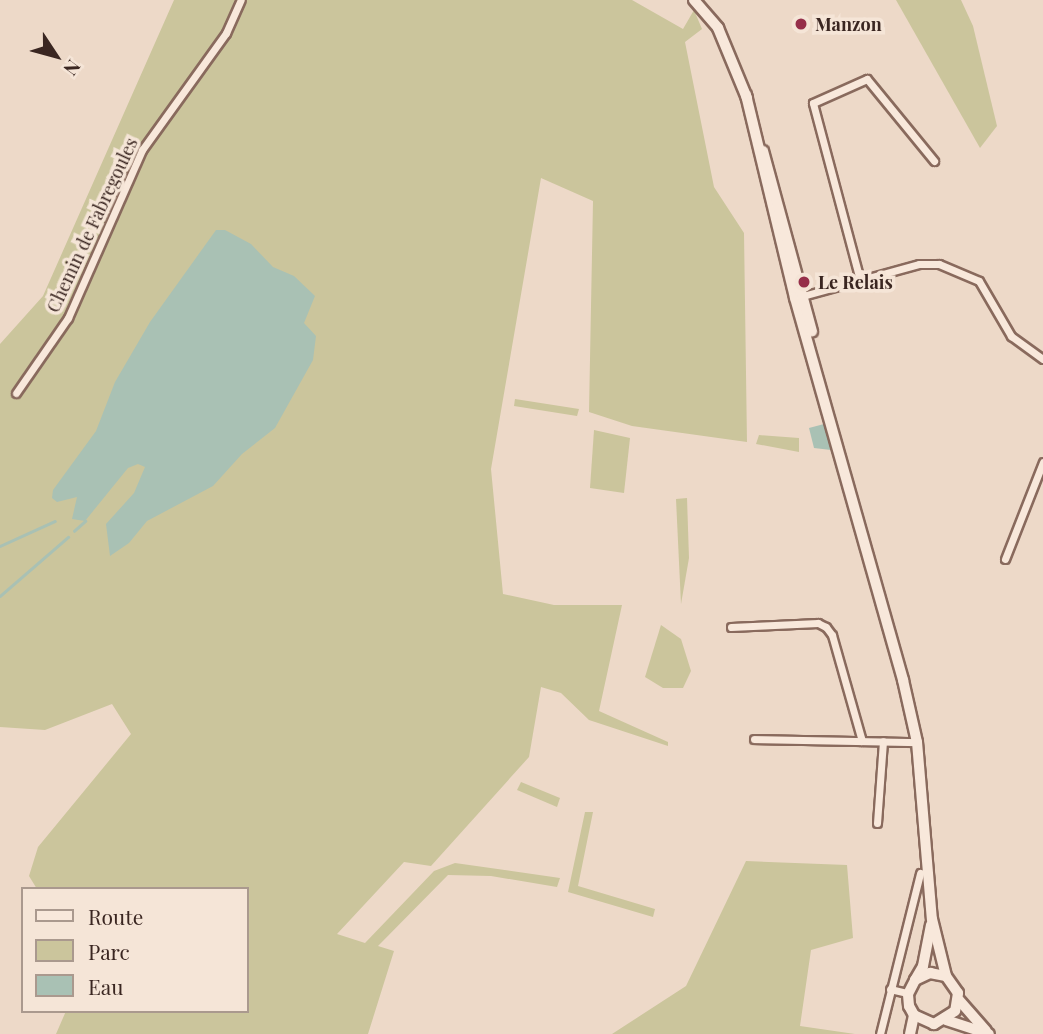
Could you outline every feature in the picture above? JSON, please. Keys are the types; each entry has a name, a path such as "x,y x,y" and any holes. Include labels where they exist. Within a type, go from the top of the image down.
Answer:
{"main road":[{"path":"694,0 718,29 746,94 875,576 917,742 932,919 946,976 955,985 959,1000 989,1034"},
{"path":"910,1034 914,1015 908,993 923,966 932,919"},
{"path":"915,980 930,973 946,976"},
{"path":"946,1020 959,1000"},
{"path":"914,1015 934,1024"},
{"path":"925,1034 934,1024 946,1020 989,1034"}],"street":[{"name":"Chemin de Fabregoules","path":"16,393 68,318 142,150 226,33 241,0"},
{"path":"860,280 813,103 867,79 934,161"},
{"path":"799,297 919,264 964,271 979,281 1011,336 1043,359"},
{"path":"1005,559 1043,462"},
{"path":"731,626 818,623 826,627 832,635 862,741"},
{"path":"754,739 917,742"},
{"path":"877,823 883,741"},
{"path":"880,1034 920,873"},
{"path":"890,989 908,993"}],"green space":[{"path":"174,0 632,0 683,29 694,10 702,29 685,42 714,187 744,233 747,442 632,426 589,412 593,201 541,178 491,469 503,594 554,605 622,605 599,711 668,742 668,746 589,720 561,693 541,687 529,757 431,866 404,862 337,934 365,943 434,871 455,863 560,878 557,887 491,876 448,875 378,946 394,951 368,1034 56,1034 65,1013 248,1013 248,887 36,887 29,876 38,847 131,734 112,704 45,730 0,727 0,344 43,296"},
{"path":"896,0 961,0 973,26 997,126 980,148"},
{"path":"515,399 579,409 577,416 514,406"},
{"path":"594,430 630,438 624,493 590,488"},
{"path":"759,435 799,438 799,452 756,444"},
{"path":"687,498 689,558 681,604 676,499"},
{"path":"661,625 681,639 691,671 683,688 663,688 645,677"},
{"path":"521,782 560,798 557,807 517,790"},
{"path":"585,812 593,812 578,886 655,909 653,917 568,892"},
{"path":"746,861 847,865 853,938 811,950 800,1026 855,1034 612,1034 686,986"}],"water":[{"path":"216,230 225,230 251,244 273,267 294,276 315,296 304,323 316,336 313,360 275,428 242,454 213,486 147,521 129,543 110,556 106,524 134,493 145,467 138,464 128,468 85,521 72,519 77,497 57,502 52,498 53,490 96,431 115,382 150,322"},
{"path":"824,424 831,450 814,448 809,428"}],"waterway":[{"path":"0,546 55,521"},
{"path":"74,531 85,521"},
{"path":"0,596 68,537"}],"place":[{"name":"Manzon","path":"801,24"},
{"name":"Le Relais","path":"804,282"}]}
